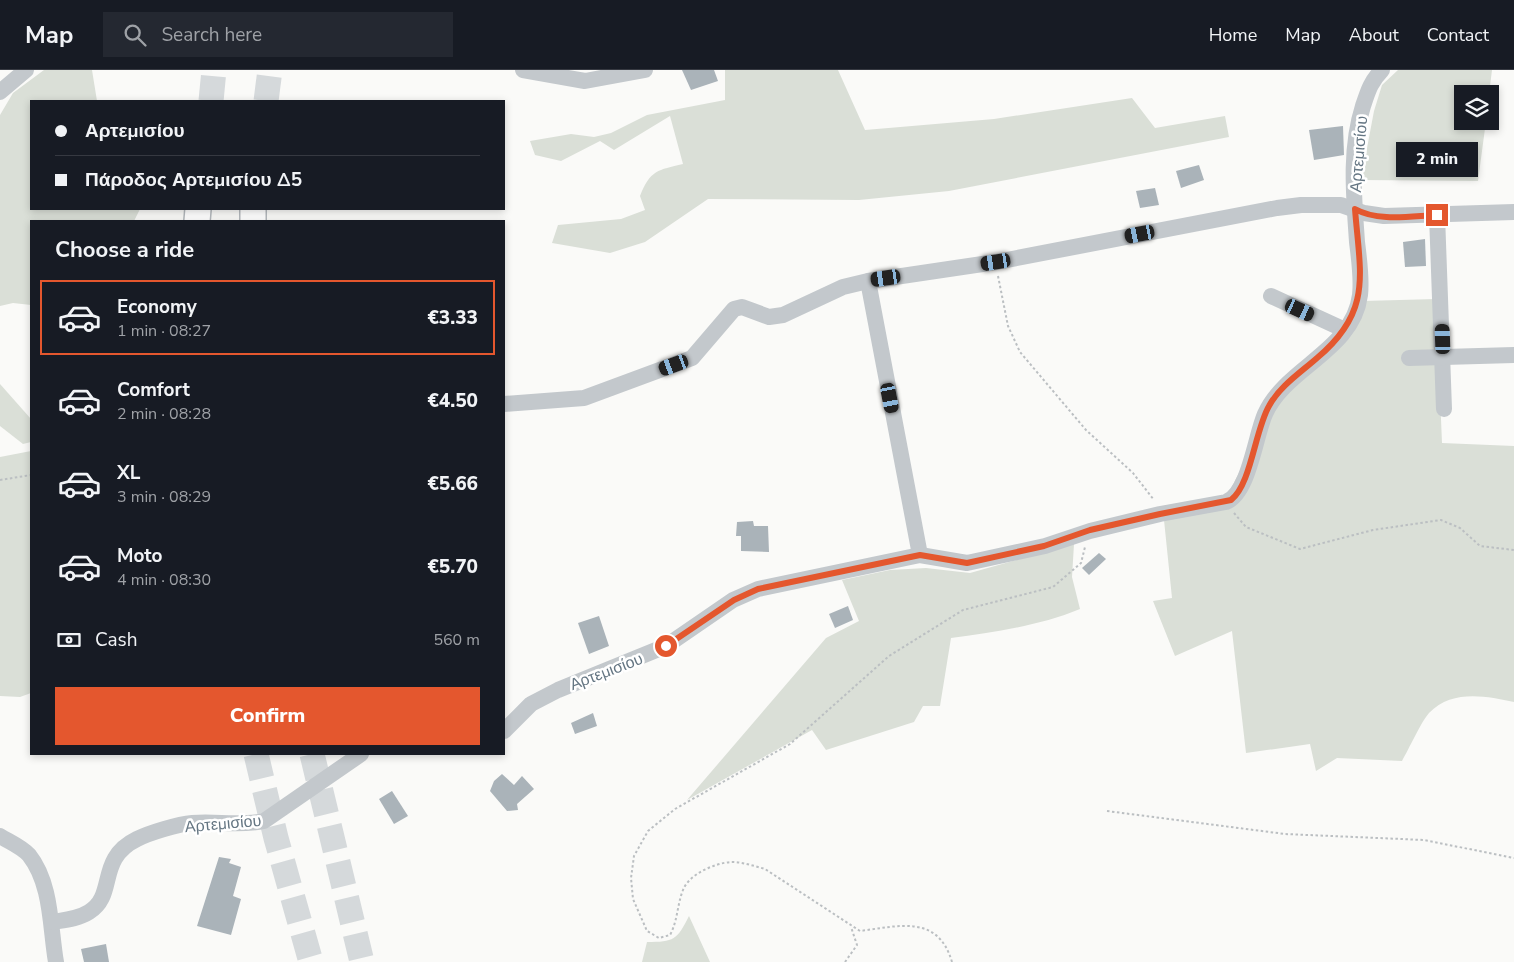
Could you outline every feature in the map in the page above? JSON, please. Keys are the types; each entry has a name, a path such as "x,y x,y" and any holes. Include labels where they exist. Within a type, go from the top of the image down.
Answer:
{"street":[{"path":"0,92 26,70"},
{"path":"523,70 586,80 645,70"},
{"name":"Αρτεμισίου","path":"505,730 531,704 558,690 636,660 666,646 734,600 758,589 920,555 967,563 1044,546 1090,530 1160,514 1226,502 1235,497 1241,488 1260,426 1271,402 1288,382 1334,344 1354,314 1360,296 1353,180 1359,120 1372,80 1382,70"},
{"path":"505,404 584,398 692,358 734,309 742,307 769,317 784,315 843,287 868,281 996,262 1277,208 1335,204 1364,213 1384,216 1514,212"},
{"path":"1437,215 1444,357 1444,409"},
{"path":"868,281 920,555"},
{"path":"1271,296 1345,330"},
{"path":"1409,358 1514,355"},
{"name":"Αρτεμισίου","path":"52,922 77,917 89,912 100,903 104,896 108,873 114,860 124,847 137,839 190,823 248,824 264,821 360,755"},
{"path":"0,836 28,854 36,866 52,922 56,962"}],"path":[{"path":"996,262 1008,326 1020,352 1086,430 1142,483 1153,498 1160,514"},
{"path":"0,480 30,475"},
{"path":"1226,502 1246,527 1300,549 1373,530 1441,520 1460,528 1480,546 1514,550"},
{"path":"952,962 948,950 939,936 925,927 902,926 860,931 765,869 730,862 712,867 692,877 683,888 676,924 670,935 659,938 647,931 633,899 631,878 634,856 648,831 675,809 790,744 889,656 963,610 1053,587 1081,563 1090,530"},
{"path":"1107,811 1285,834 1424,840 1514,858"},
{"path":"845,962 857,945 850,924"}],"shaded area":[{"path":"44,70 92,70 97,100 30,100 30,210 140,210 134,220 30,220 30,305 13,303 0,306 0,115 13,93"},
{"path":"725,70 838,70 865,130 994,119 1132,98 1155,128 1225,116 1229,137 949,191 859,200 708,199 645,242 610,253 552,243 558,225 621,219 645,210 640,196 651,176 661,170 683,164 670,116 614,150 600,141 561,161 535,155 530,141 571,134 594,137 611,133 647,115 725,100"},
{"path":"1398,70 1492,70 1490,85 1454,85 1454,130 1485,130 1478,181 1361,180 1374,111 1382,85"},
{"path":"1436,299 1442,443 1514,446 1514,702 1470,696 1448,700 1438,705 1426,717 1402,761 1337,758 1316,771 1310,744 1246,753 1232,631 1175,656 1153,601 1172,598 1164,520 1222,506 1269,414 1363,301"},
{"path":"0,384 30,418 30,442 23,444 0,426"},
{"path":"30,451 30,693 20,697 0,696 0,457"},
{"path":"1074,544 1072,577 1080,609 1033,624 951,638 940,706 923,706 914,722 826,750 812,730 687,800 826,638 859,621 842,580 890,570 926,568 970,573"},
{"path":"689,916 710,962 642,962 647,942 674,938 678,935"}],"building":[{"path":"682,70 714,70 718,81 691,90"},
{"path":"1343,126 1344,155 1314,160 1309,130"},
{"path":"1199,165 1204,180 1181,188 1176,171"},
{"path":"1155,188 1159,205 1140,208 1136,191"},
{"path":"1425,239 1426,266 1405,267 1403,242"},
{"path":"753,521 754,526 768,526 769,552 741,551 741,536 736,536 737,522"},
{"path":"1099,553 1106,559 1089,575 1082,568"},
{"path":"848,606 853,620 835,628 829,614"},
{"path":"599,616 609,646 589,654 578,623"},
{"path":"593,713 597,726 575,734 571,723"},
{"path":"502,774 514,785 522,776 534,789 517,804 518,810 507,811 490,791 494,781"},
{"path":"392,791 408,816 394,824 379,799"},
{"path":"219,857 231,859 229,863 241,867 233,896 241,899 231,935 197,926"},
{"path":"106,944 109,962 84,962 81,949"}],"tunnel":[{"path":"211,100 214,70"},
{"path":"266,100 270,70"},
{"path":"256,755 276,838 311,962"},
{"path":"312,755 362,962"}],"route":[{"path":"666,646 734,600 758,589 858,566 920,555 967,563 1044,546 1090,530 1231,500 1238,494 1243,483 1268,406 1288,382 1334,344 1350,323 1354,314 1360,296 1355,209 1371,215 1384,216 1437,215"}]}
